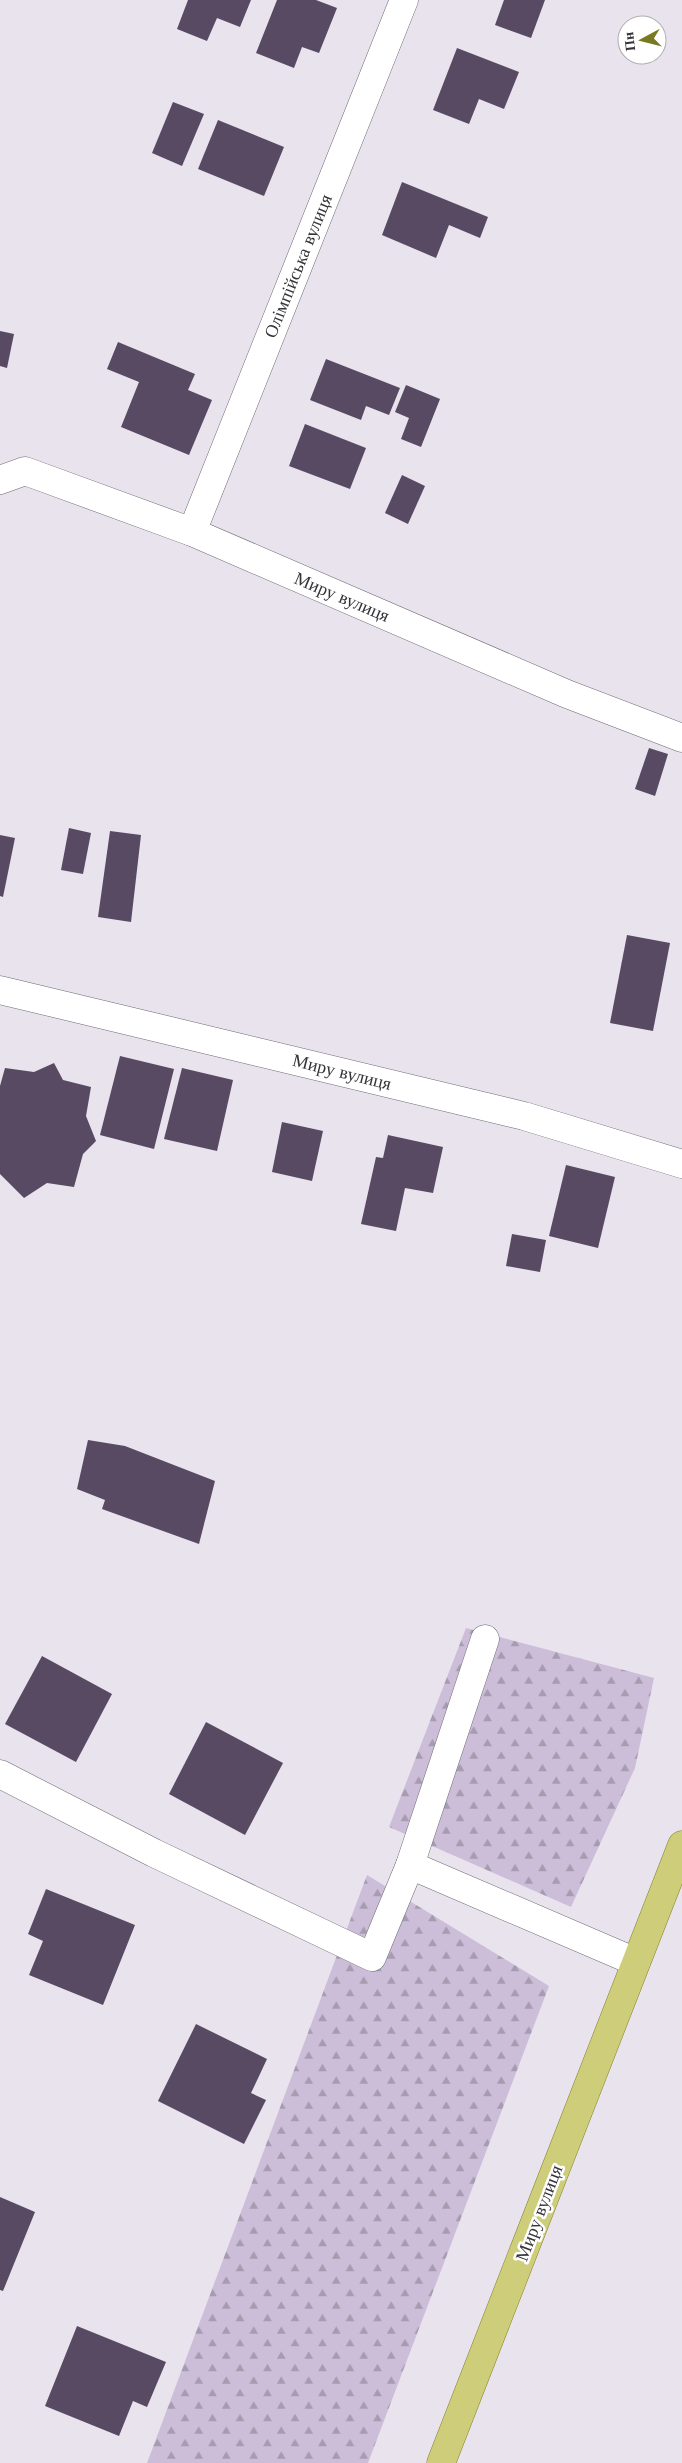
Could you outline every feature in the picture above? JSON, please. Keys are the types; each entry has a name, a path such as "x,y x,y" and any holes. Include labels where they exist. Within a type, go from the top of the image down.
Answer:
{"main road":[{"name":"Миру вулиця","path":"441,2463 682,1845"}],"street":[{"name":"Олімпійська вулиця","path":"192,532 404,0"},
{"name":"Миру вулиця","path":"0,480 25,471 192,532 567,694 682,738"},
{"name":"Миру вулиця","path":"0,990 524,1116 682,1164"},
{"path":"0,1774 154,1853 372,1957 410,1865 485,1640"},
{"path":"410,1865 636,1962"}],"green space":[{"path":"466,1628 654,1678 635,1768 571,1907 389,1827"},
{"path":"367,1875 549,1986 368,2463 147,2463"}],"building":[{"path":"188,0 251,0 240,27 217,18 207,41 177,29"},
{"path":"277,0 316,0 337,8 319,53 302,47 294,68 256,53"},
{"path":"504,0 545,0 531,38 495,25"},
{"path":"457,48 519,72 504,109 479,99 469,124 433,110"},
{"path":"173,102 204,114 182,166 152,153"},
{"path":"218,120 284,147 264,196 198,169"},
{"path":"402,182 488,217 480,238 449,225 436,258 382,235"},
{"path":"0,331 14,334 7,368 0,366"},
{"path":"118,342 195,374 188,390 212,400 189,455 121,427 139,382 107,369"},
{"path":"326,359 400,388 389,415 366,406 361,420 310,400"},
{"path":"406,385 440,399 421,447 401,439 409,418 395,412"},
{"path":"305,424 366,448 350,489 289,466"},
{"path":"402,475 425,486 408,524 385,513"},
{"path":"649,748 668,754 655,796 635,789"},
{"path":"69,828 91,833 83,874 61,870"},
{"path":"110,831 141,835 131,922 98,917"},
{"path":"0,835 15,838 3,897 0,896"},
{"path":"627,935 670,943 653,1031 610,1023"},
{"path":"120,1056 174,1069 154,1149 100,1135"},
{"path":"54,1063 63,1080 91,1087 86,1116 96,1141 83,1154 74,1187 47,1183 24,1198 0,1174 0,1086 5,1068 34,1072"},
{"path":"182,1068 233,1080 217,1151 164,1139"},
{"path":"282,1122 323,1131 312,1181 272,1172"},
{"path":"388,1135 443,1147 433,1193 405,1188 396,1231 361,1224 376,1157 383,1158"},
{"path":"566,1165 615,1177 598,1248 549,1236"},
{"path":"512,1234 546,1240 540,1272 506,1266"},
{"path":"88,1440 125,1446 215,1481 199,1544 102,1509 105,1500 77,1489"},
{"path":"42,1656 112,1694 76,1762 5,1724"},
{"path":"206,1722 283,1763 245,1835 169,1794"},
{"path":"46,1889 135,1925 103,2005 29,1975 43,1941 28,1934"},
{"path":"196,2024 267,2059 251,2093 266,2100 244,2144 158,2101"},
{"path":"0,2197 35,2212 3,2291 0,2290"},
{"path":"77,2326 166,2362 147,2407 133,2401 119,2436 45,2406"}]}
